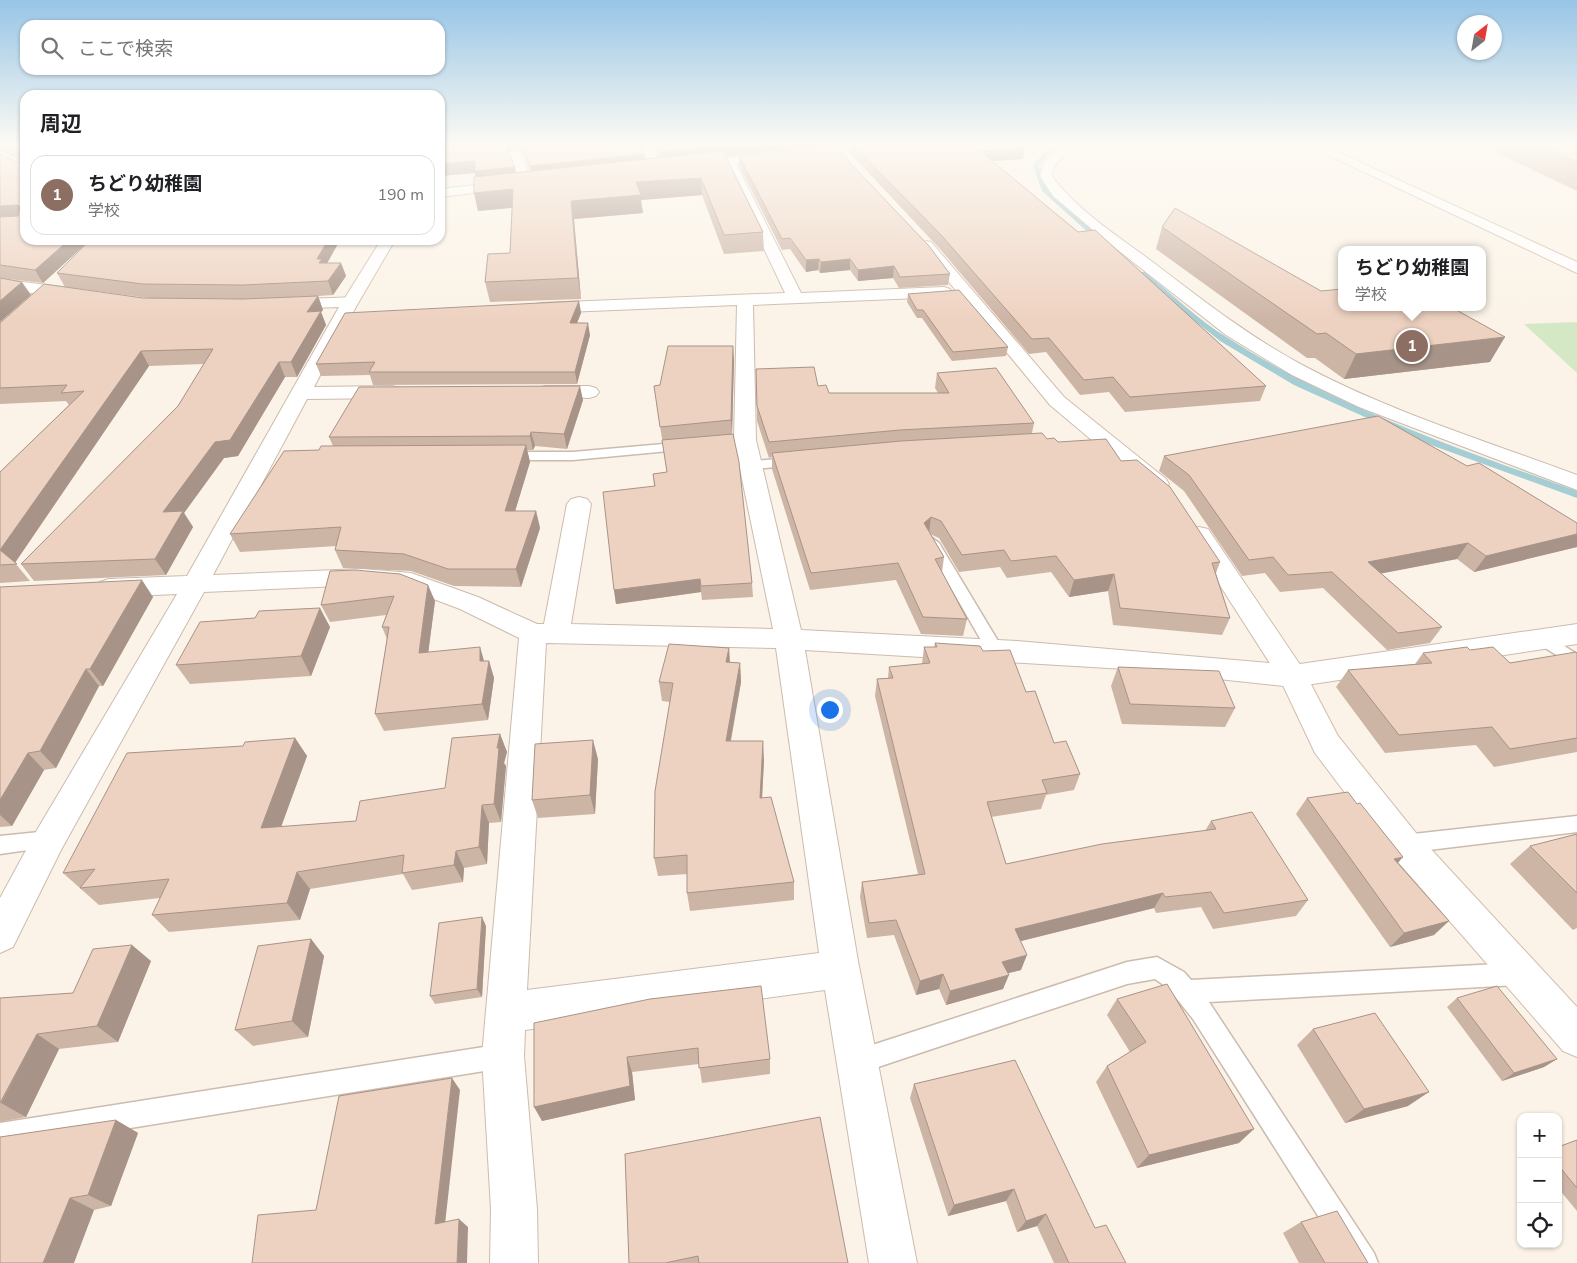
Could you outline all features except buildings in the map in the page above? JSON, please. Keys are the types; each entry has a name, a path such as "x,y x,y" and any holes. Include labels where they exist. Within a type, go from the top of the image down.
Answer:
{"street":[{"path":"748,202 794,297"},
{"path":"1069,202 1105,233 1232,331 1299,371 1366,403 1577,483"},
{"path":"1435,202 1577,268"},
{"path":"908,226 934,253 963,291 997,328 1057,402 1095,440 1180,505 1293,676 1326,744 1404,844 1577,1037"},
{"path":"0,934 49,840 196,583 277,455 302,392 352,311 385,245"},
{"path":"0,284 55,285 94,297"},
{"path":"35,303 55,285"},
{"path":"530,308 745,301 794,297 873,297 963,291"},
{"path":"745,301 740,441 752,465 789,639 841,969 893,1263"},
{"path":"269,305 352,311"},
{"path":"302,392 411,392"},
{"path":"529,392 588,392"},
{"path":"514,1263 514,1209 503,1056 506,1013 545,633 580,504"},
{"path":"88,589 363,577 411,581 545,633 789,639 995,650 1125,659 1293,676 1577,634"},
{"path":"506,1013 841,969"}],"lane":[{"path":"490,456 573,456 697,445"},
{"path":"752,465 811,460"},
{"path":"930,539 995,650"},
{"path":"1544,640 1577,662"},
{"path":"1404,844 1577,824"},
{"path":"0,845 49,840"},
{"path":"858,1062 1127,973 1157,968 1176,980 1201,1011 1364,1263"},
{"path":"1185,992 1519,974"},
{"path":"0,1136 503,1056"}],"green space":[{"path":"1577,322 1577,373 1524,324"}],"waterway":[{"path":"1057,202 1101,241"},
{"path":"1142,274 1223,339 1297,383 1412,435 1577,495"}],"place":[{"name":"ちどり幼稚園","path":"1412,346"}]}
